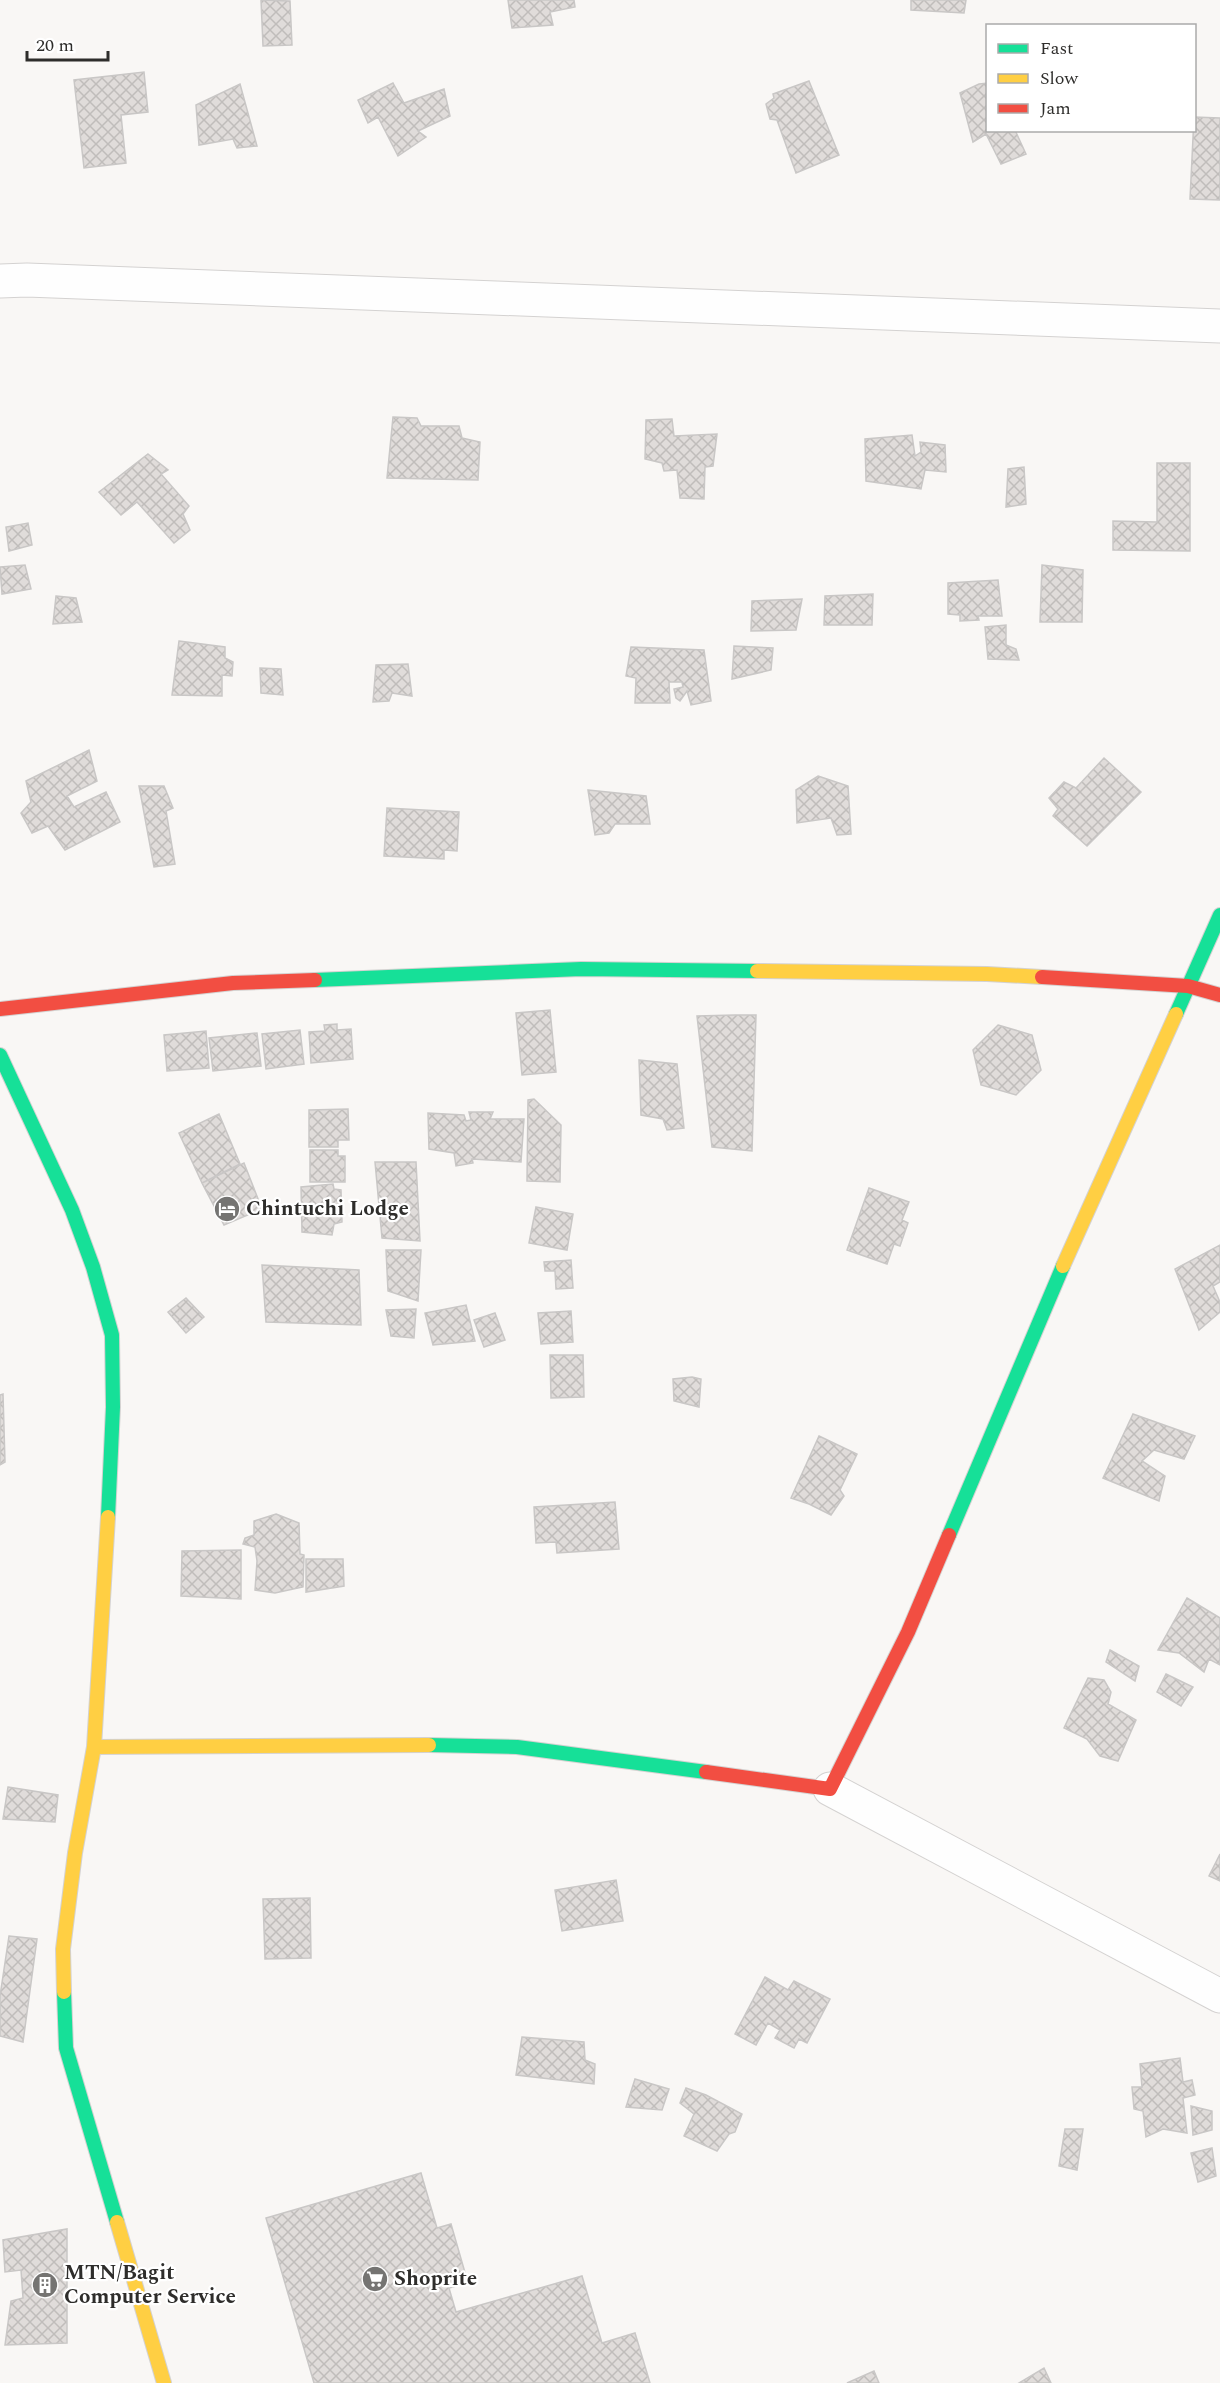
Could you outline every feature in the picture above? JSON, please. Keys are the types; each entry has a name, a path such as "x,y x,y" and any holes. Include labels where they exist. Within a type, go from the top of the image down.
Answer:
{"street":[{"path":"0,281 27,280 1220,326"},
{"path":"830,1790 908,1632 1058,1278 1220,915"},
{"path":"0,1009 233,983 581,969 987,974 1188,986 1220,995"},
{"path":"0,1055 72,1210 93,1267 112,1335 113,1418 94,1746 75,1853 63,1949 66,2048 164,2383"},
{"path":"94,1746 376,1744 517,1747 830,1790 1220,1996"}],"building":[{"path":"261,0 290,1 292,45 263,46"},
{"path":"508,0 574,0 575,7 550,12 553,25 512,28"},
{"path":"911,0 966,0 964,13 911,10"},
{"path":"144,72 148,112 121,115 126,163 84,168 74,80"},
{"path":"809,81 839,155 796,173 777,120 770,119 766,104 774,98 773,94"},
{"path":"393,83 404,103 444,89 450,116 418,131 426,137 398,156 378,117 368,123 358,100"},
{"path":"986,83 986,132 1016,132 1026,154 1001,164 986,134 973,142 960,93"},
{"path":"240,84 257,146 237,148 233,139 199,145 196,105"},
{"path":"1196,117 1220,118 1220,200 1190,199"},
{"path":"393,417 417,418 421,426 459,426 462,438 480,442 478,480 387,478"},
{"path":"672,419 674,436 717,434 713,466 705,467 704,499 680,498 677,470 664,471 662,463 645,459 646,420"},
{"path":"912,435 915,456 921,452 920,442 945,445 946,472 925,470 921,489 866,481 865,439"},
{"path":"148,454 168,470 161,474 189,506 183,514 190,530 174,543 137,502 121,515 99,492"},
{"path":"1157,463 1190,463 1190,551 1113,550 1113,521 1157,522"},
{"path":"1024,467 1026,504 1006,507 1008,469"},
{"path":"28,523 32,545 9,551 6,527"},
{"path":"25,565 31,589 2,594 0,567"},
{"path":"1042,565 1083,570 1082,622 1040,622"},
{"path":"998,580 1002,616 978,616 979,620 960,621 960,615 948,614 948,583"},
{"path":"873,594 872,625 824,625 825,596"},
{"path":"56,596 76,598 82,622 53,624"},
{"path":"802,599 796,630 751,631 752,601"},
{"path":"1006,625 1006,645 1016,649 1019,660 988,659 985,627"},
{"path":"179,641 225,647 225,658 233,662 232,676 222,675 222,696 172,695"},
{"path":"734,646 773,648 771,670 732,679"},
{"path":"631,647 704,650 711,701 691,705 687,691 680,701 676,698 674,689 683,687 682,682 669,682 670,703 635,703 636,678 626,676"},
{"path":"408,664 412,696 392,693 389,701 373,702 376,665"},
{"path":"260,668 281,669 283,695 261,693"},
{"path":"89,750 97,781 67,796 74,807 106,792 120,822 65,850 48,826 32,833 21,813 31,802 26,781"},
{"path":"1104,758 1141,792 1087,846 1053,816 1058,809 1049,798 1064,782 1076,788"},
{"path":"818,776 848,786 851,834 837,835 831,818 797,823 796,790"},
{"path":"139,786 164,786 173,808 166,811 175,864 154,867"},
{"path":"588,790 646,796 650,824 615,824 609,833 595,835"},
{"path":"387,808 459,812 457,851 444,850 444,859 384,856"},
{"path":"550,1010 556,1072 522,1075 516,1013"},
{"path":"756,1015 752,1151 712,1147 697,1016"},
{"path":"337,1024 337,1030 351,1029 353,1059 311,1063 309,1032 325,1031 324,1025"},
{"path":"998,1025 1032,1035 1041,1070 1016,1095 981,1085 973,1050"},
{"path":"300,1030 304,1064 266,1069 262,1034"},
{"path":"206,1031 209,1068 167,1071 164,1035"},
{"path":"257,1033 261,1066 213,1071 209,1038"},
{"path":"639,1060 677,1064 684,1128 667,1130 663,1119 641,1115"},
{"path":"534,1099 561,1125 560,1182 527,1181 528,1100"},
{"path":"348,1109 349,1140 338,1140 338,1147 309,1147 309,1110"},
{"path":"469,1112 493,1112 490,1119 524,1119 521,1162 472,1159 473,1163 456,1166 454,1153 429,1149 428,1113 464,1115 466,1121 471,1120"},
{"path":"219,1114 240,1164 202,1183 179,1133"},
{"path":"310,1150 338,1150 338,1156 345,1156 345,1182 310,1182"},
{"path":"375,1162 416,1162 420,1241 382,1238"},
{"path":"244,1163 262,1209 224,1225 202,1183"},
{"path":"333,1184 334,1189 341,1190 342,1222 334,1224 332,1235 302,1232 301,1187"},
{"path":"869,1188 909,1202 902,1220 908,1223 900,1246 894,1244 887,1264 847,1250"},
{"path":"536,1207 573,1214 567,1250 529,1243"},
{"path":"1220,1245 1220,1282 1213,1286 1220,1302 1220,1312 1199,1330 1175,1269"},
{"path":"386,1250 421,1250 418,1301 388,1291"},
{"path":"571,1260 573,1288 556,1289 555,1271 545,1271 544,1262"},
{"path":"262,1265 359,1270 361,1325 266,1322"},
{"path":"186,1298 204,1317 186,1333 168,1312"},
{"path":"466,1305 475,1341 433,1345 425,1313"},
{"path":"416,1309 414,1338 391,1336 386,1310"},
{"path":"571,1311 573,1342 541,1344 538,1313"},
{"path":"495,1313 505,1340 484,1347 474,1320"},
{"path":"550,1355 583,1355 584,1397 551,1398"},
{"path":"692,1377 701,1379 699,1407 674,1401 673,1379"},
{"path":"3,1394 5,1462 0,1465 0,1395"},
{"path":"1133,1414 1195,1436 1184,1459 1154,1450 1142,1461 1165,1476 1159,1501 1103,1478"},
{"path":"819,1436 857,1454 840,1490 844,1496 831,1515 791,1498"},
{"path":"615,1502 619,1549 557,1553 556,1542 536,1543 534,1507"},
{"path":"276,1514 299,1523 300,1554 304,1555 303,1587 275,1593 255,1590 257,1561 255,1547 243,1544 245,1538 254,1535 254,1521"},
{"path":"241,1550 241,1599 181,1596 182,1551"},
{"path":"306,1559 343,1559 344,1586 306,1592"},
{"path":"1187,1598 1220,1618 1220,1665 1209,1659 1204,1672 1179,1653 1158,1650"},
{"path":"1110,1650 1139,1666 1135,1681 1106,1662"},
{"path":"1166,1674 1193,1687 1181,1706 1157,1692"},
{"path":"1088,1678 1104,1680 1111,1692 1108,1704 1136,1720 1118,1761 1100,1756 1087,1739 1064,1728"},
{"path":"8,1787 58,1795 55,1822 3,1819"},
{"path":"1220,1854 1220,1881 1209,1876"},
{"path":"616,1880 623,1921 562,1931 555,1890"},
{"path":"310,1898 311,1958 265,1959 263,1899"},
{"path":"9,1936 37,1939 23,2042 0,2036 0,1996"},
{"path":"765,1977 788,1990 794,1981 830,1999 807,2043 799,2039 794,2048 775,2038 780,2030 768,2023 756,2045 735,2034"},
{"path":"522,2037 584,2042 585,2060 595,2064 594,2084 516,2075"},
{"path":"1180,2058 1183,2082 1192,2080 1195,2095 1183,2098 1187,2133 1163,2129 1146,2137 1143,2111 1134,2109 1132,2087 1142,2087 1140,2064"},
{"path":"635,2079 669,2089 662,2110 626,2107"},
{"path":"686,2088 706,2095 742,2114 735,2132 729,2134 717,2151 684,2136 694,2114 680,2103"},
{"path":"1191,2106 1212,2111 1212,2130 1193,2135"},
{"path":"1065,2129 1083,2129 1077,2170 1059,2166"},
{"path":"1212,2148 1216,2176 1198,2182 1191,2153"},
{"name":"Shoprite","path":"421,2173 437,2228 451,2224 468,2283 449,2288 456,2312 582,2276 602,2343 635,2333 650,2383 314,2383 266,2218"},
{"name":"MTN/Bagit Computer Service","path":"67,2229 67,2343 5,2345 11,2301 23,2298 21,2270 5,2272 3,2240"},
{"path":"1044,2368 1051,2383 1019,2383"},
{"path":"874,2371 879,2383 847,2383"}],"traffic: fast":[{"path":"1176,1014 1220,915"},
{"path":"315,980 581,969 757,971"},
{"path":"0,1055 72,1210 93,1267 112,1335 113,1407 108,1517"},
{"path":"949,1535 1063,1266"},
{"path":"429,1745 517,1747 706,1772"},
{"path":"64,1992 66,2048 117,2222"}],"traffic: slow":[{"path":"757,971 987,974 1042,977"},
{"path":"1063,1266 1176,1014"},
{"path":"64,1992 63,1949 75,1853 94,1747 108,1517"},
{"path":"94,1747 429,1745"},
{"path":"117,2222 164,2383"}],"traffic: jam":[{"path":"1042,977 1188,986 1220,995"},
{"path":"0,1009 233,983 315,980"},
{"path":"706,1772 830,1789 908,1632 949,1535"}],"place":[{"name":"Chintuchi Lodge","path":"227,1209"},
{"name":"Shoprite","path":"375,2279"},
{"name":"MTN/Bagit Computer Service","path":"45,2285"}]}
